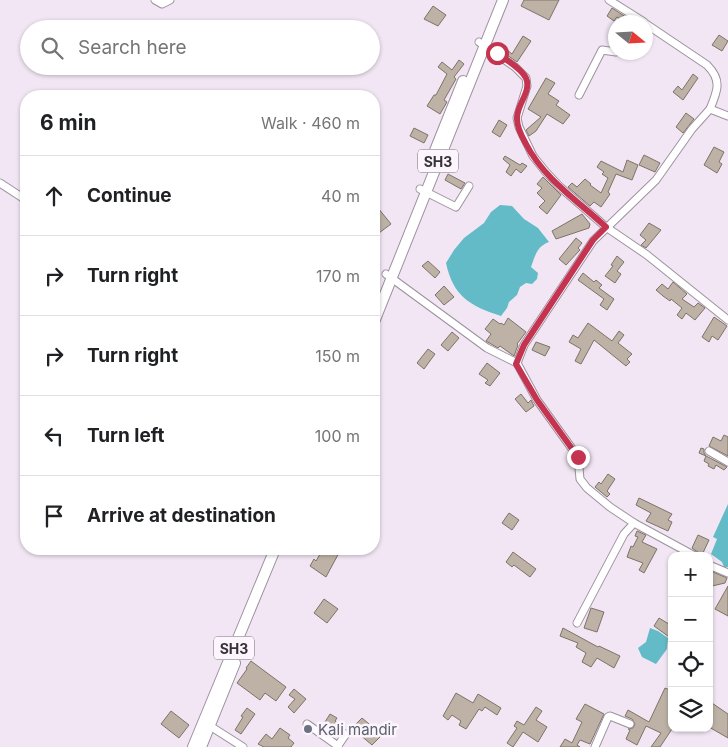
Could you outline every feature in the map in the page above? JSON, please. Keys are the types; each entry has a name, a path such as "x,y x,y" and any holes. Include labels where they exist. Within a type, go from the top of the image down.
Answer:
{"main road":[{"name":"SH3","path":"482,45 496,0"},
{"name":"SH3","path":"380,293 482,45 503,0"},
{"name":"SH3","path":"380,303 388,277"},
{"name":"SH3","path":"194,747 273,555"},
{"name":"SH3","path":"201,747 280,555"}],"street":[{"path":"155,0 162,4 170,0"},
{"path":"609,0 632,15"},
{"path":"516,364 529,338 593,240 656,180 692,129 710,109 717,90 715,73 707,65 653,29"},
{"path":"482,45 515,67 526,78 527,86 517,118 518,128 532,156 560,187 606,227 647,255 728,320"},
{"path":"579,95 602,50 608,51"},
{"path":"710,109 728,116"},
{"path":"0,183 20,196"},
{"path":"423,191 456,207 469,186"},
{"path":"388,277 487,348 516,364 537,400 578,457 580,479 587,488 634,524 687,552"},
{"path":"709,451 728,462"},
{"path":"577,623 624,534 634,524"},
{"path":"713,567 728,573"},
{"path":"594,747 608,717 610,716 630,724"},
{"path":"307,724 337,747 346,734"},
{"path":"210,726 243,747"}],"water":[{"path":"500,205 512,206 524,219 538,228 549,242 539,249 531,267 538,273 537,279 532,284 526,283 520,287 517,295 509,302 501,316 480,308 464,298 453,284 446,263 464,238 484,223 491,212"},
{"path":"728,504 728,567 724,567 722,562 713,555 712,552 717,539 713,537"},
{"path":"650,628 668,638 667,649 656,664 642,657 638,648 646,642"}],"building":[{"path":"524,0 559,0 549,20 521,6"},
{"path":"433,6 446,15 438,26 424,19"},
{"path":"612,8 623,15 608,15"},
{"path":"719,35 728,41 722,51 712,45"},
{"path":"523,36 531,41 517,62 504,53 506,49 512,54"},
{"path":"459,60 464,64 454,77 456,79 444,100 447,102 440,114 427,106 434,95 436,95 447,74 438,67 442,62 452,70"},
{"path":"693,74 698,78 683,100 673,92 678,86 682,90"},
{"path":"546,78 555,83 548,94 559,101 556,105 570,115 563,124 547,114 536,131 529,136 526,130 541,117 528,109"},
{"path":"686,113 694,119 683,133 676,127"},
{"path":"499,120 507,125 500,137 492,132"},
{"path":"414,128 428,135 424,143 410,136"},
{"path":"714,147 724,152 719,162 722,164 717,173 704,165"},
{"path":"644,155 660,163 655,172 639,165"},
{"path":"505,156 520,165 522,163 527,166 521,173 516,169 511,176 506,172 510,165 503,159"},
{"path":"627,160 638,165 632,180 616,174 608,192 610,194 601,207 594,202 590,206 568,187 572,183 577,187 585,179 601,193 608,178 597,167 601,161 623,172"},
{"path":"448,174 465,183 461,189 445,180"},
{"path":"543,177 561,195 547,214 539,207 545,201 537,193 542,188 537,184"},
{"path":"380,210 391,224 380,232"},
{"path":"582,214 590,224 589,228 556,239 552,231"},
{"path":"649,223 661,230 646,248 641,245 646,240 640,235"},
{"path":"576,238 582,243 578,248 580,250 566,265 559,259"},
{"path":"617,256 624,262 617,271 621,274 615,283 605,276 613,266 611,265"},
{"path":"428,261 440,272 435,278 422,266"},
{"path":"583,273 594,282 596,280 602,285 599,288 614,299 607,310 600,305 604,299 578,280"},
{"path":"673,282 687,294 682,299 694,307 698,303 705,308 695,320 686,313 682,319 677,315 682,308 656,290 662,284 668,289"},
{"path":"444,286 454,297 444,305 435,295"},
{"path":"714,317 727,326 718,340 712,336 709,342 702,337"},
{"path":"508,318 526,332 517,344 514,356 500,346 498,348 486,341 491,334 485,329 493,319 504,325"},
{"path":"588,323 612,341 619,331 624,335 618,343 632,354 627,359 630,362 626,366 594,340 581,364 575,361 581,349 569,342 573,335 578,338"},
{"path":"452,332 459,338 448,351 441,345"},
{"path":"536,342 550,347 545,356 532,350"},
{"path":"428,349 435,354 424,369 417,363"},
{"path":"487,363 500,373 490,386 485,383 488,380 479,374"},
{"path":"521,394 528,403 531,400 534,406 526,412 515,399"},
{"path":"724,435 728,437 728,456 709,446 713,437 721,441"},
{"path":"701,448 704,449 706,456 699,453"},
{"path":"706,456 727,467 724,470 716,465 714,469 708,466 709,464 704,461"},
{"path":"608,474 615,479 607,491 610,494 607,497 595,487 599,482 601,484"},
{"path":"639,498 672,514 668,520 672,522 668,531 646,521 651,513 636,505"},
{"path":"509,513 519,520 512,530 502,523"},
{"path":"637,531 646,535 642,542 657,549 644,573 639,570 643,563 627,557 631,546 633,547 638,537 635,536"},
{"path":"698,535 709,540 703,552 698,552 692,548"},
{"path":"513,552 536,569 530,577 514,565 512,567 506,562"},
{"path":"320,555 338,555 326,577 310,566 314,559 316,561"},
{"path":"713,572 727,578 725,583 713,586"},
{"path":"728,586 728,616 715,609"},
{"path":"324,599 338,609 327,623 314,613"},
{"path":"591,608 604,612 597,632 584,628"},
{"path":"659,618 668,624 668,636 654,626"},
{"path":"563,628 598,647 620,656 614,668 597,658 591,667 582,662 586,653 576,647 578,643 560,636"},
{"path":"251,661 286,687 276,701 265,693 260,700 237,683"},
{"path":"665,688 668,689 668,732 670,732 660,747 651,747 661,733 646,726 637,745 626,739 630,730 628,729 633,728 635,724 632,719 625,716 628,710 649,722"},
{"path":"294,689 306,699 294,713 288,707 295,699 289,695"},
{"path":"456,693 473,703 478,694 501,708 497,715 485,707 482,711 479,709 466,729 459,725 461,721 452,715 448,720 443,716"},
{"path":"585,704 604,714 590,744 580,740 577,745 580,747 560,747 565,739 572,743 582,722 576,719"},
{"path":"713,704 728,714 728,738 713,729"},
{"path":"536,707 542,711 536,720 547,727 538,742 523,732 513,747 507,743 517,728 514,726 517,721 524,725"},
{"path":"247,708 255,714 241,734 235,730"},
{"path":"171,711 189,725 179,738 161,724"},
{"path":"330,714 337,718 335,721 345,729 337,737 328,731 332,727 325,722"},
{"path":"362,718 382,735 372,745 352,728"},
{"path":"280,728 290,735 288,738 294,743 291,747 264,747 258,744 266,734 272,739"}],"place":[{"name":"Kali mandir","path":"308,729"}],"route":[{"path":"497,53 526,78 527,86 517,118 518,128 532,156 560,187 606,227 593,240 524,345 516,364 537,400 578,457"}]}
